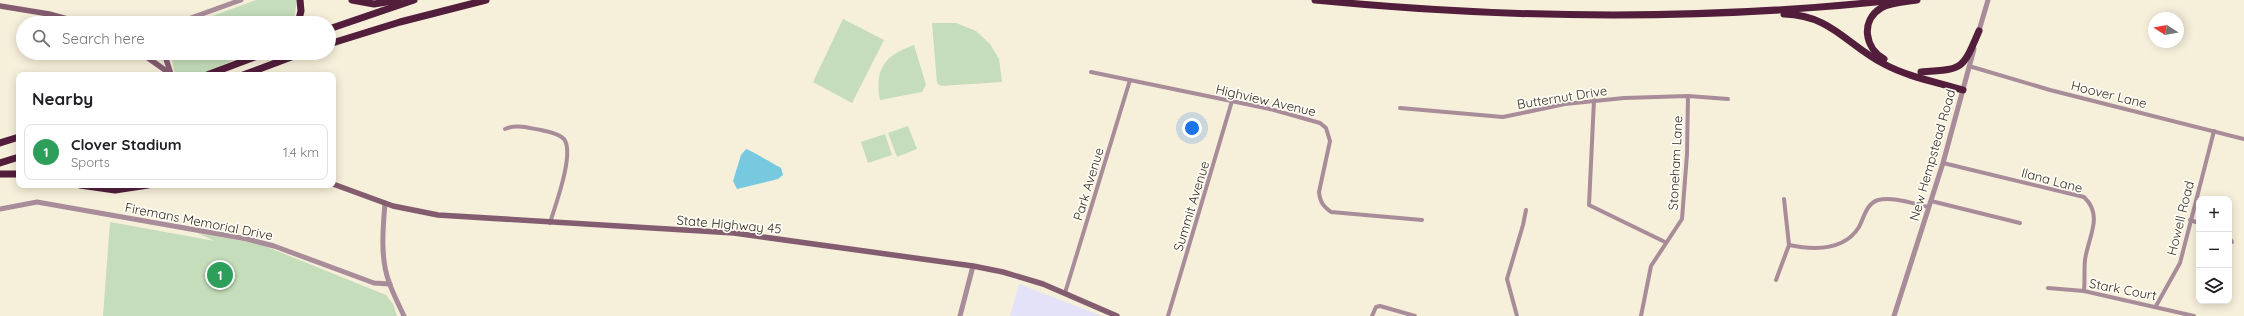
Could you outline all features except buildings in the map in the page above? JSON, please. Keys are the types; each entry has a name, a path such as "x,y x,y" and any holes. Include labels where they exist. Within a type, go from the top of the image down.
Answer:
{"highway":[{"path":"300,0 300,16"},
{"path":"352,0 374,4 401,0"},
{"path":"336,27 414,0"},
{"path":"336,42 400,22 486,0"},
{"path":"1315,0 1437,10 1630,16 1726,13 1896,0"},
{"path":"1917,0 1892,4 1880,9 1870,20 1867,35 1872,49 1879,57 1898,66 1921,72 1963,88"},
{"path":"1726,13 1791,14 1812,18 1833,27 1872,57 1887,66 1963,88"},
{"path":"1921,72 1943,72 1958,66 1969,53 1979,31"},
{"path":"225,68 242,60"},
{"path":"215,72 246,60"},
{"path":"251,72 283,60"},
{"path":"0,143 16,138"},
{"path":"0,163 16,158"},
{"path":"0,174 16,174"},
{"path":"98,188 110,190 127,188"}],"main road":[{"path":"0,6 55,16"},
{"path":"151,60 167,72"},
{"path":"166,60 170,72"},
{"name":"State Highway 45","path":"336,185 385,203 446,216 734,233 973,266 1024,278 1065,293 1116,316"}],"street":[{"path":"196,16 241,0"},
{"name":"New Hempstead Road","path":"1894,316 1943,163 1988,0"},
{"name":"Hoover Lane","path":"1969,66 2050,90 2214,131 2244,140"},
{"name":"Highview Avenue","path":"1091,72 1312,119 1326,128 1330,141 1319,192 1320,200 1331,212 1422,220"},
{"name":"Park Avenue","path":"1065,293 1130,80"},
{"name":"Butternut Drive","path":"1400,108 1503,118 1533,109 1594,100 1688,96 1728,99"},
{"name":"Stoneham Lane","path":"1641,316 1651,266 1665,242 1682,219 1687,154 1688,96"},
{"path":"1594,100 1589,205 1665,242"},
{"name":"Summit Avenue","path":"1168,316 1232,101"},
{"path":"505,129 520,126 556,133 566,143 568,156 550,223"},
{"name":"Howell Road","path":"2156,306 2180,262 2214,131"},
{"name":"Ilana Lane","path":"1943,163 2084,197 2093,208 2095,219 2086,259 2084,292"},
{"path":"1776,280 1789,245 1784,199"},
{"path":"1789,245 1808,249 1836,245 1848,238 1858,227 1868,208 1876,201 1887,199 1929,207"},
{"path":"1931,201 2020,223"},
{"name":"Firemans Memorial Drive","path":"0,209 27,202 41,202 247,239 274,246 374,283 390,284"},
{"path":"385,203 384,257 390,284 404,316"},
{"path":"1517,316 1507,279 1524,226 1526,210"},
{"path":"2190,220 2196,222"},
{"path":"960,316 973,266"},
{"name":"Stark Court","path":"2048,288 2084,292 2156,306 2194,316"},
{"path":"1372,316 1376,307 1380,306 1415,316"}],"shaded area":[{"path":"1019,284 1063,301 1102,316 1010,316"}],"green space":[{"path":"256,0 297,0 294,16 212,16"},
{"path":"843,19 884,40 852,103 813,82"},
{"path":"932,23 956,23 976,31 990,44 999,59 1002,82 941,86 937,83"},
{"path":"914,45 926,85 922,92 880,100 879,80 880,72 884,65 896,53"},
{"path":"172,60 232,60 204,72 174,71"},
{"path":"908,126 917,149 897,157 888,133"},
{"path":"885,134 892,155 868,163 861,142"},
{"path":"110,222 215,241 197,233 260,244 386,295 393,304 397,316 103,316"}],"water":[{"path":"746,149 781,168 783,175 778,179 737,189 733,181 741,155"}],"place":[{"name":"Clover Stadium","path":"220,275"}]}
